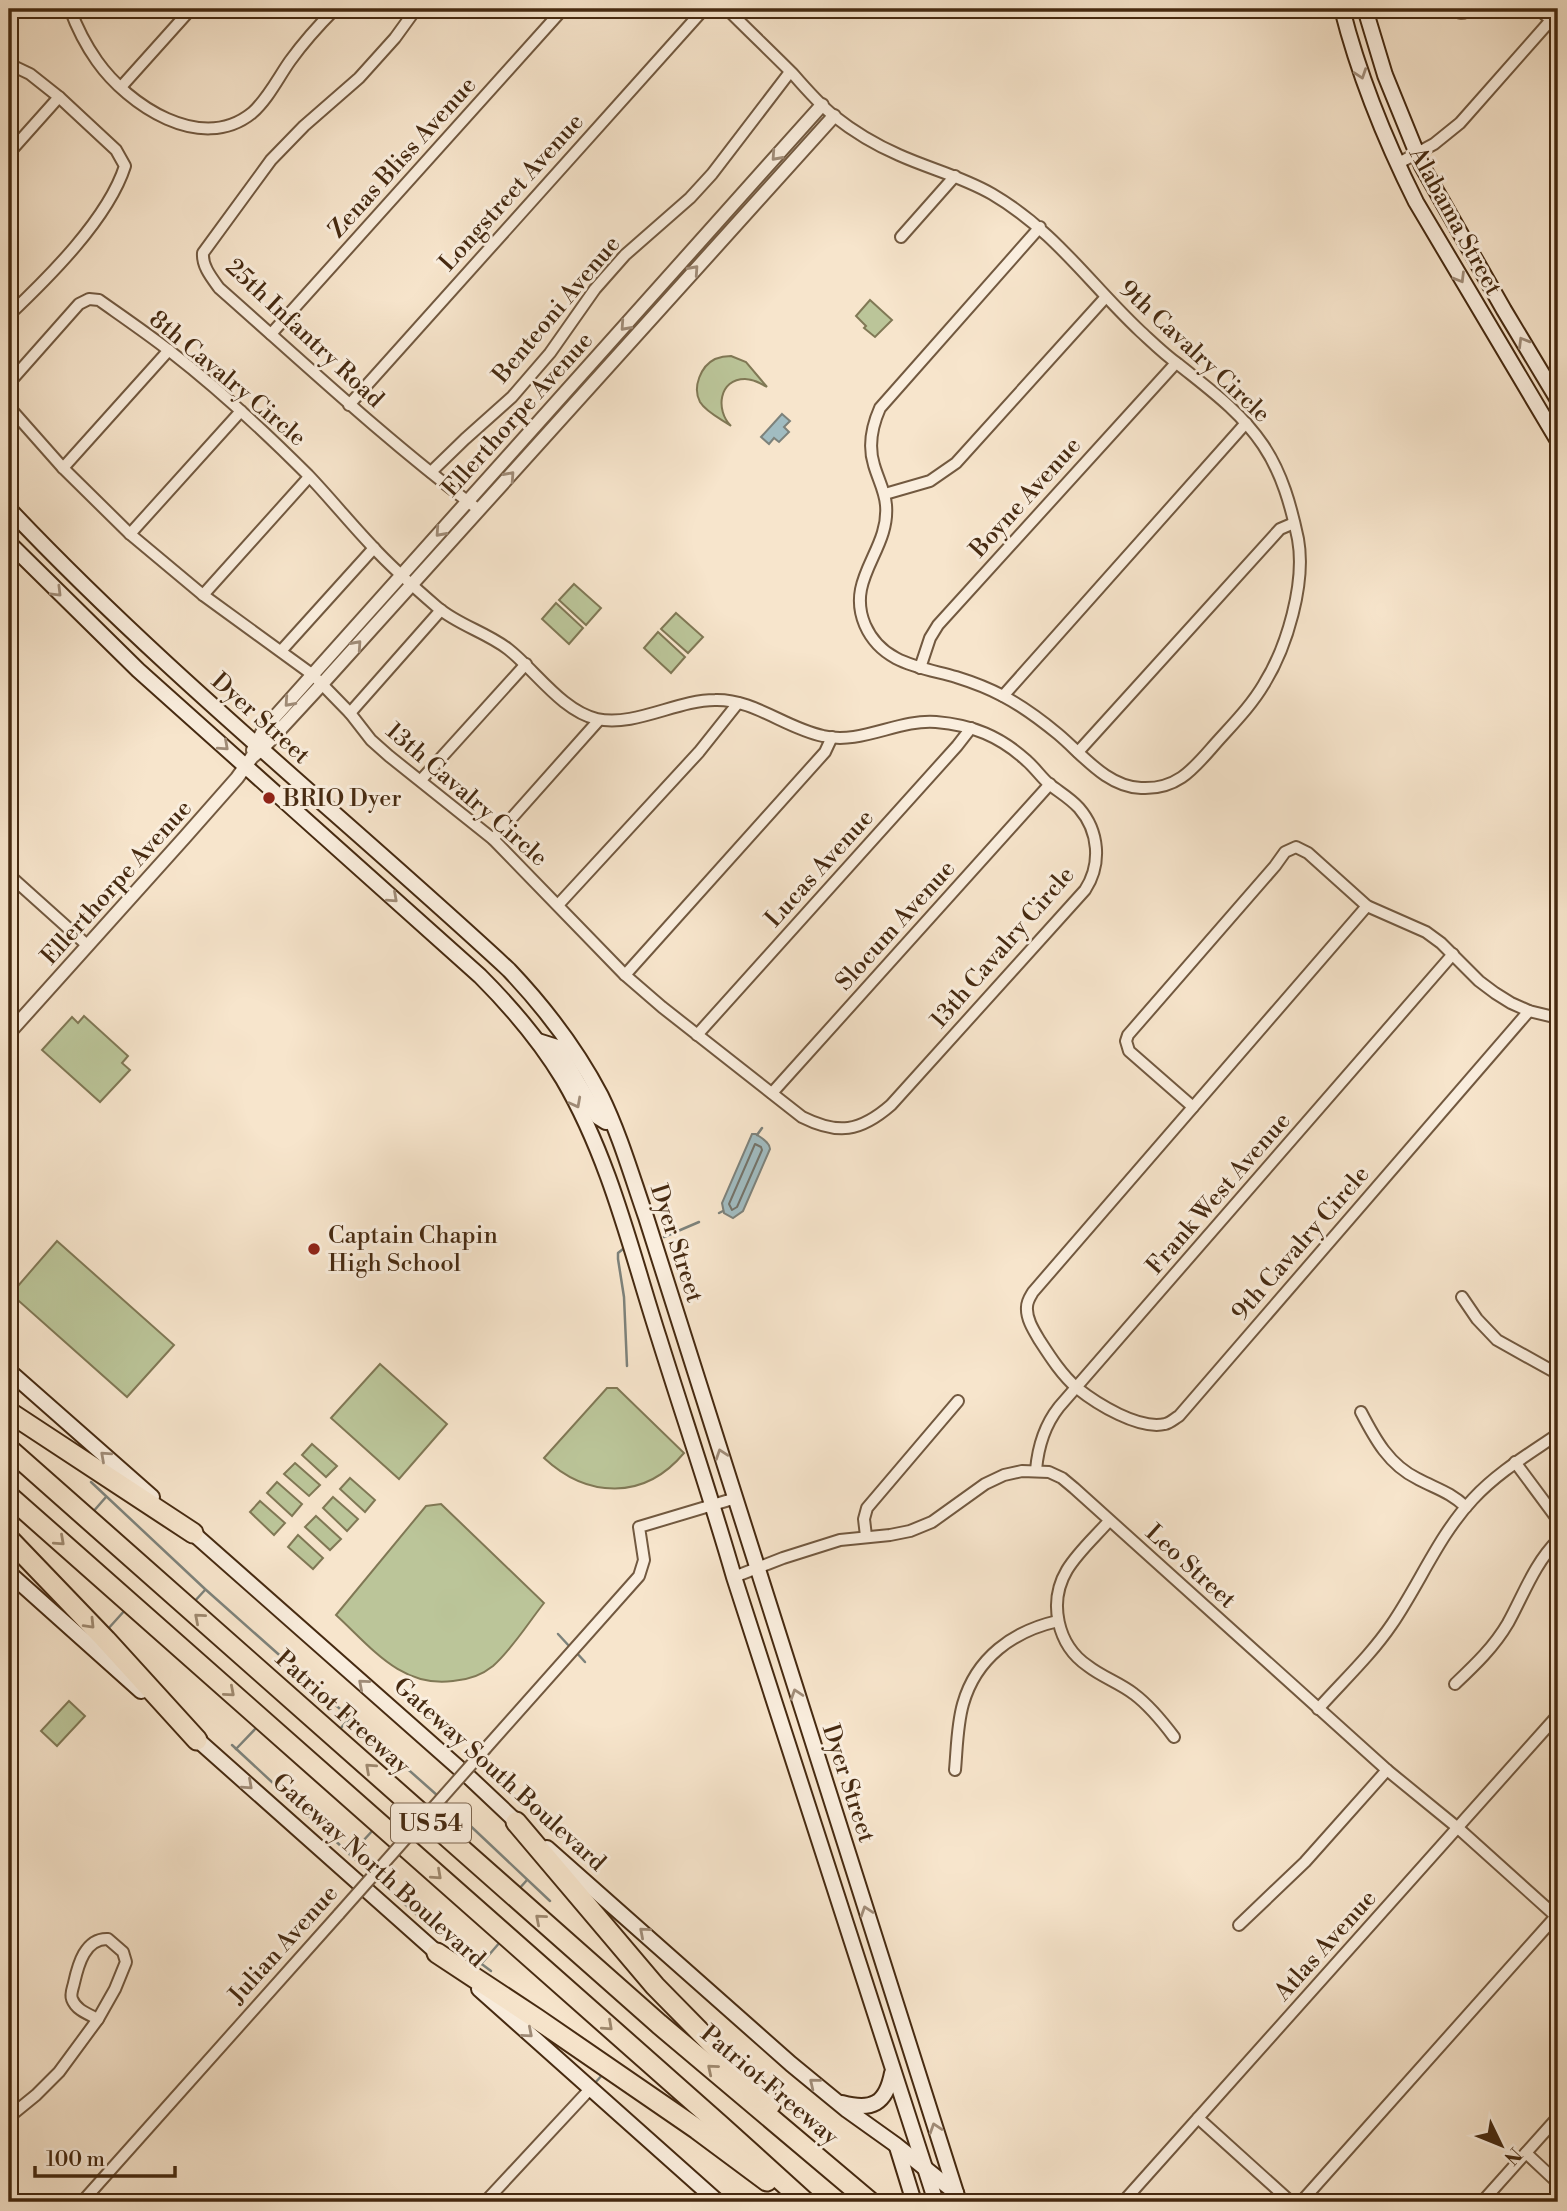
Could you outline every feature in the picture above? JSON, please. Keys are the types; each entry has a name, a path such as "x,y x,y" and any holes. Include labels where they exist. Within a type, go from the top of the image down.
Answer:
{"highway":[{"path":"9,1412 193,1533"},
{"name":"Patriot Freeway","path":"9,1449 659,2024 864,2197"},
{"name":"US 54","path":"9,1496 805,2202"},
{"path":"9,1539 197,1740"},
{"path":"516,1822 654,1986 864,2197"},
{"path":"437,1953 597,2060 798,2202"}],"main road":[{"name":"Alabama Street","path":"1342,9 1362,77 1397,164 1447,258 1558,441"},
{"name":"Alabama Street","path":"1364,9 1385,75 1416,154 1451,219 1558,400"},
{"name":"Dyer Street","path":"9,509 506,1002 538,1041 564,1080 597,1147 936,2202"},
{"name":"Dyer Street","path":"9,543 110,643 254,754 509,970 571,1046 601,1097 646,1217 958,2197"},
{"path":"538,1041 557,1048 598,1117 606,1122 611,1120"},
{"name":"Gateway South Boulevard","path":"9,1370 791,2064 958,2197 969,2202"},
{"path":"680,1404 702,1396"},
{"name":"Gateway North Boulevard","path":"9,1573 718,2202"},
{"path":"854,1951 876,1945"},
{"path":"838,2102 858,2108 874,2104 885,2094 892,2071"},
{"path":"896,2145 914,2202"}],"street":[{"path":"70,9 79,32 97,61 121,87 157,113 180,124 203,128 216,128 236,122 262,104 291,59 335,9"},
{"path":"121,87 191,9"},
{"name":"25th Infantry Road","path":"416,9 376,61 304,125 271,160 203,253 202,259 219,288 349,405 479,510"},
{"name":"Zenas Bliss Avenue","path":"271,334 563,9"},
{"name":"Longstreet Avenue","path":"349,405 704,9"},
{"name":"9th Cavalry Circle","path":"727,9 822,105 868,140 897,155 955,176 989,192 1040,227 1065,251 1105,298 1175,363 1209,387 1246,423 1274,462 1281,478 1300,550 1297,590 1282,646 1267,681 1252,702 1188,774 1160,788 1123,786 1106,776 1046,725 1003,696 958,678 897,660 879,646 861,614 861,583 886,524 885,494 873,463 871,449 871,435 880,408 1040,227"},
{"path":"1450,9 1457,13 1466,13 1471,9"},
{"path":"1397,164 1434,144 1460,123 1555,16 1538,9"},
{"path":"9,64 30,74 59,97 116,150 125,166 120,182 93,222 57,268 9,315"},
{"name":"Benteoni Avenue","path":"430,472 512,397 550,353 595,289 625,255 690,198 712,174 790,72"},
{"path":"9,153 59,97"},
{"name":"Ellerthorpe Avenue","path":"9,1033 254,754 401,575 822,105"},
{"name":"Ellerthorpe Avenue","path":"318,679 412,585 834,116"},
{"path":"901,237 955,176"},
{"path":"885,494 930,481 956,463 1105,298"},
{"name":"8th Cavalry Circle","path":"9,383 79,304 89,299 99,300 169,350 241,411 309,477 412,585"},
{"path":"63,468 169,350"},
{"name":"Boyne Avenue","path":"920,668 930,638 938,625 1175,363"},
{"path":"9,407 63,468 130,534 203,595 318,679"},
{"path":"130,534 241,411"},
{"path":"1003,696 1246,423"},
{"path":"203,595 309,477"},
{"path":"1079,752 1280,529 1294,523"},
{"path":"281,651 374,548"},
{"path":"412,585 441,610 505,647 526,664 555,695 599,720 493,839"},
{"path":"350,713 441,610"},
{"path":"421,780 526,664"},
{"name":"13th Cavalry Circle","path":"318,679 372,740 493,839 625,975 802,1117 836,1130 857,1126 876,1118 891,1105 1076,900 1091,880 1095,869 1096,844 1091,828 1078,806 1012,748 987,732 971,727 932,722 854,736 832,737 800,729 751,706 719,699 695,701 630,719 599,720"},
{"path":"558,905 699,752 738,703"},
{"name":"Lucas Avenue","path":"697,1035 957,747 971,727"},
{"path":"625,975 825,751 832,737"},
{"name":"Slocum Avenue","path":"772,1093 1050,784"},
{"path":"1367,906 1193,1107 1129,1051 1126,1041 1128,1035 1285,852 1296,847 1308,853 1367,906 1426,932 1453,954 1479,981 1511,1003 1529,1011 1558,1018"},
{"path":"9,875 87,945"},
{"name":"Frank West Avenue","path":"1036,1470 1048,1420 1453,954"},
{"name":"9th Cavalry Circle","path":"1193,1107 1028,1299 1027,1314 1034,1331 1053,1362 1077,1387 1110,1410 1151,1425 1167,1424 1178,1416 1529,1011"},
{"path":"1462,1297 1477,1319 1497,1340 1558,1374"},
{"path":"866,1536 864,1519 867,1508 958,1401"},
{"path":"1361,1412 1373,1435 1392,1461 1418,1480 1455,1496 1466,1507"},
{"path":"1318,1709 1390,1627 1443,1538 1466,1507 1490,1482 1515,1462 1558,1434"},
{"path":"1515,1462 1558,1520"},
{"path":"734,1577 841,1540 890,1535 921,1527 946,1513 985,1484 1004,1475 1036,1470"},
{"name":"Leo Street","path":"1036,1470 1062,1478 1387,1770 1558,1916"},
{"name":"Julian Avenue","path":"82,2202 639,1576 643,1560 639,1527 736,1498"},
{"path":"1109,1521 1066,1572 1058,1595 1058,1621 1075,1656 1141,1699 1174,1737"},
{"path":"1455,1684 1492,1647 1507,1625 1533,1571 1558,1540"},
{"path":"955,1770 961,1716 967,1692 974,1679 1006,1642 1028,1629 1058,1621"},
{"name":"Atlas Avenue","path":"1123,2202 1558,1715"},
{"path":"1239,1925 1305,1863 1387,1770"},
{"path":"1301,2202 1558,1916"},
{"path":"10,2113 36,2095 71,2058 98,2019 115,1989 126,1962 123,1952 108,1940 100,1940 81,1957 71,1994 78,2008 98,2019"},
{"path":"485,2202 591,2088"},
{"path":"1482,2202 1558,2117"},
{"path":"1198,2118 1292,2202"},
{"path":"1526,2153 1558,2183"}],"green space":[{"path":"870,300 892,320 875,337 864,328 866,326 856,316"},
{"path":"731,356 746,362 767,387 748,379 736,380 730,384 722,396 722,404 723,412 731,426 703,406 697,390 699,377 710,362"},
{"path":"574,584 601,608 586,625 559,600"},
{"path":"556,603 583,628 569,644 542,619"},
{"path":"676,613 703,637 688,653 661,629"},
{"path":"658,632 685,657 671,673 644,648"},
{"path":"84,1016 128,1056 122,1063 130,1070 100,1102 42,1050 72,1017 78,1023"},
{"path":"57,1241 174,1345 127,1397 11,1294"},
{"path":"380,1364 447,1424 399,1479 331,1418"},
{"path":"607,1388 617,1388 684,1453 668,1469 651,1480 633,1486 597,1487 578,1481 544,1458"},
{"path":"312,1444 337,1466 326,1477 302,1455"},
{"path":"295,1463 320,1485 309,1496 284,1474"},
{"path":"350,1478 375,1500 365,1512 340,1489"},
{"path":"277,1482 302,1504 292,1516 267,1493"},
{"path":"333,1497 358,1519 347,1531 323,1508"},
{"path":"260,1501 285,1523 274,1535 250,1512"},
{"path":"441,1504 544,1603 493,1666 464,1680 434,1681 402,1672 375,1652 336,1615 426,1506"},
{"path":"316,1516 341,1539 330,1550 305,1527"},
{"path":"298,1535 323,1558 313,1569 288,1547"},
{"path":"69,1701 85,1716 57,1746 41,1731"}],"water":[{"path":"782,414 790,421 784,427 789,432 779,442 774,438 769,444 761,437"},
{"path":"752,1134 765,1140 770,1149 743,1211 733,1218 724,1213 722,1203"}],"waterway":[{"path":"757,1135 762,1128"},
{"path":"719,1213 723,1211"},
{"path":"664,1237 699,1222"},
{"path":"623,1249 618,1253 618,1259 624,1297 627,1366"},
{"path":"91,1482 205,1589 438,1796"},
{"path":"92,1513 106,1497"},
{"path":"193,1603 205,1590"},
{"path":"107,1630 126,1609"},
{"path":"558,1634 570,1647"},
{"path":"575,1651 585,1662"},
{"path":"338,1731 350,1718"},
{"path":"236,1749 258,1726"},
{"path":"232,1745 370,1873"},
{"path":"443,1800 550,1901"},
{"path":"446,1827 458,1814"},
{"path":"350,1855 374,1829"},
{"path":"375,1878 423,1920 491,1971"},
{"path":"518,1890 527,1880"},
{"path":"481,1964 501,1941"},
{"path":"594,2084 604,2073"}],"place":[{"name":"BRIO Dyer","path":"269,798"},
{"name":"Captain Chapin High School","path":"314,1249"}]}
